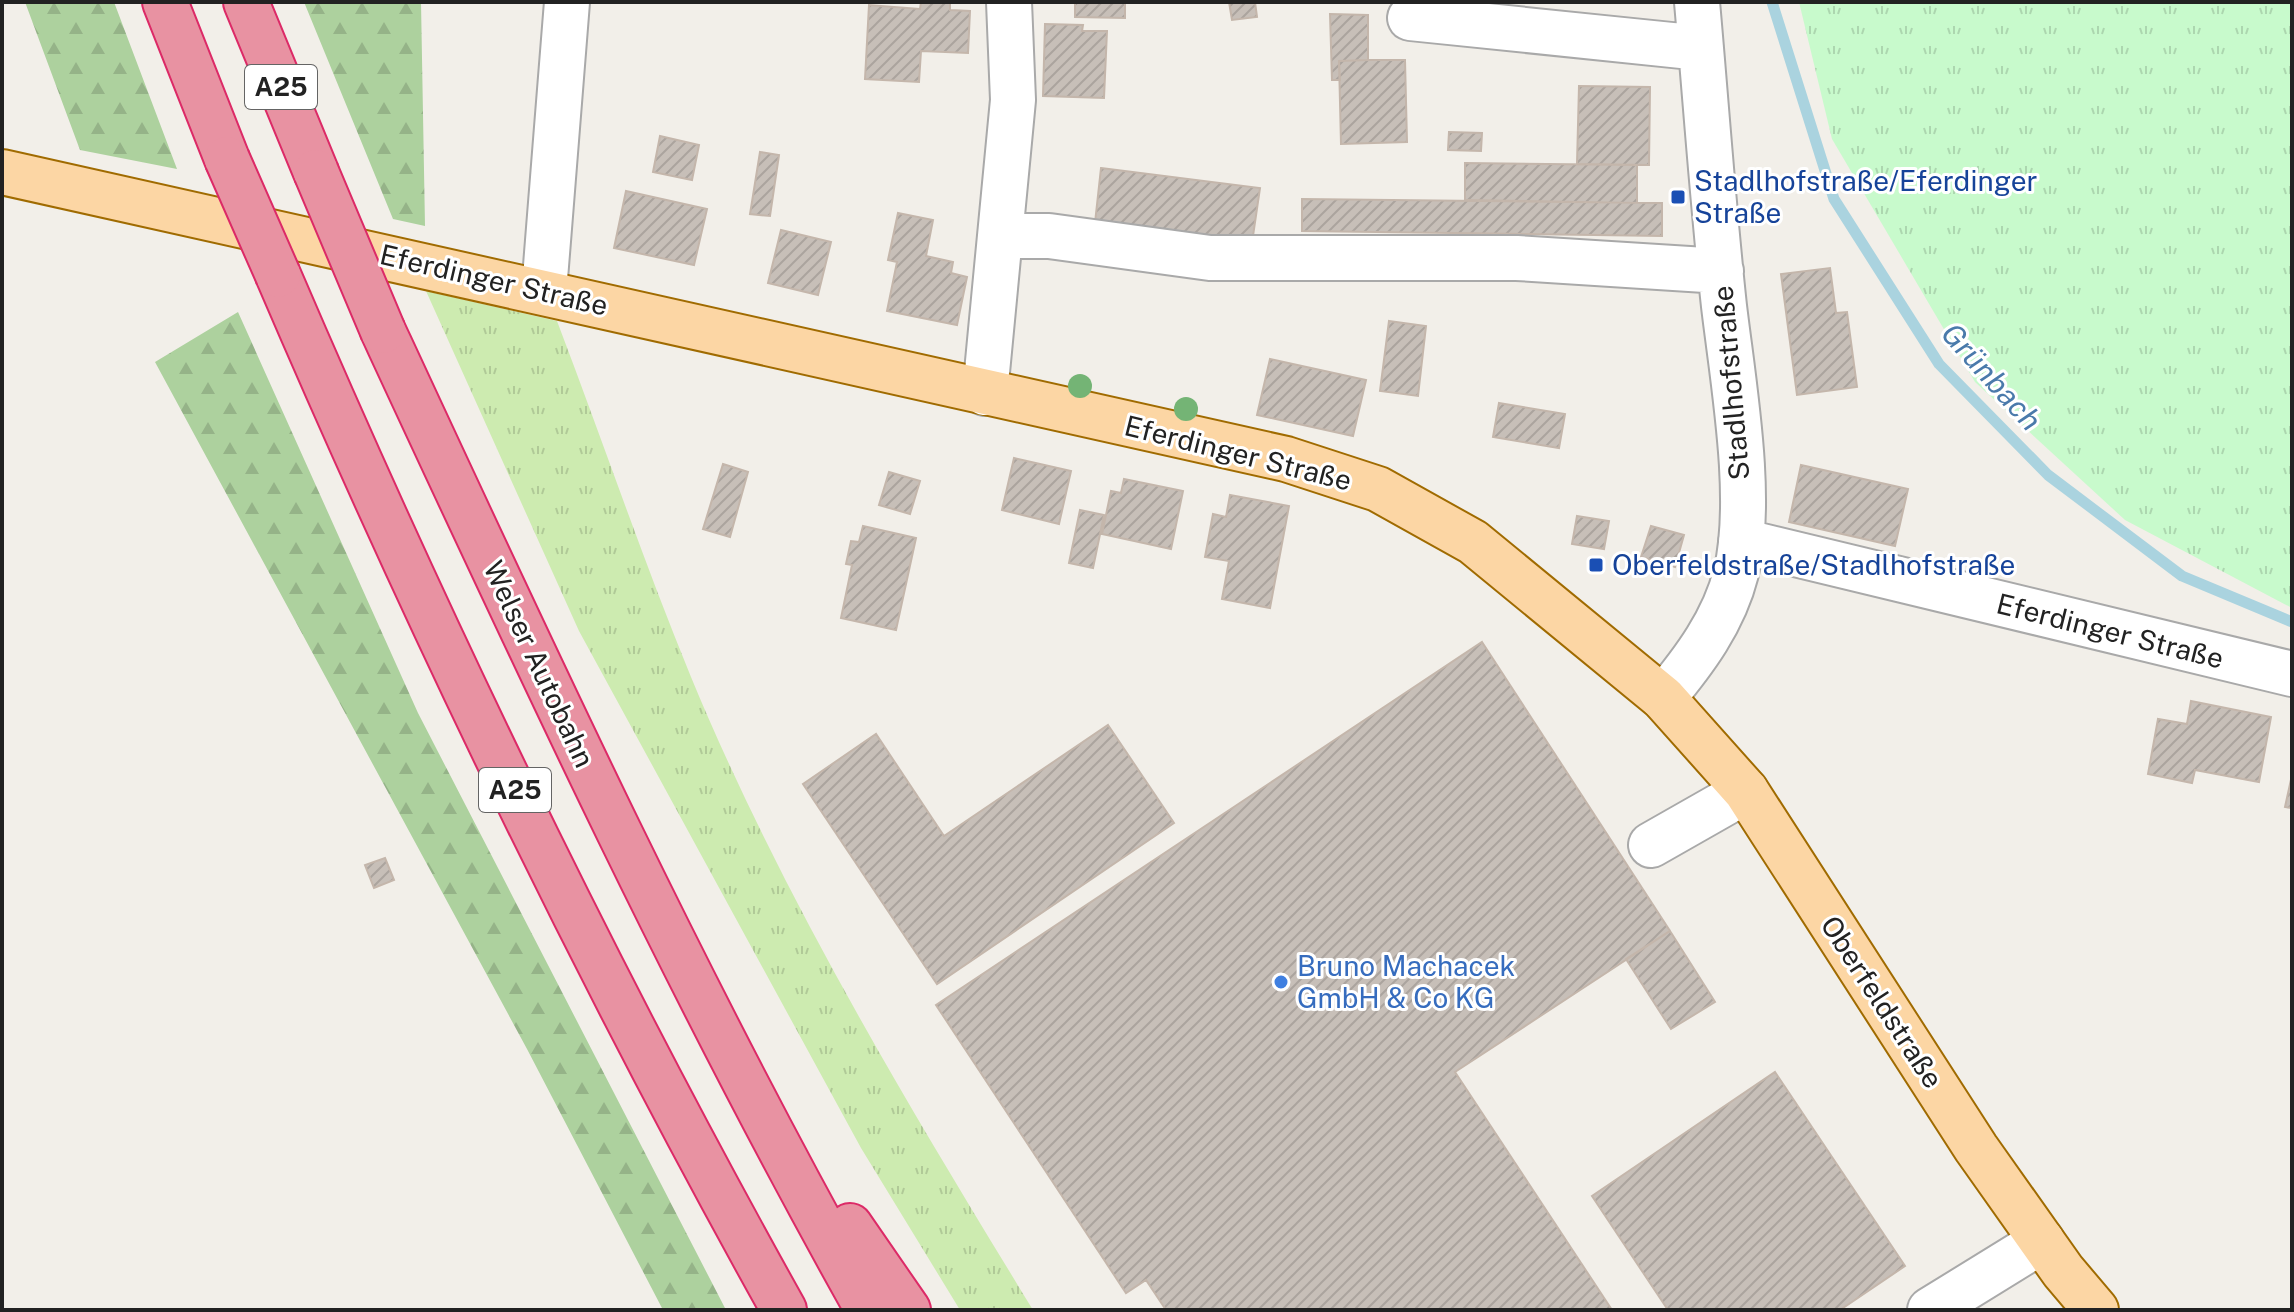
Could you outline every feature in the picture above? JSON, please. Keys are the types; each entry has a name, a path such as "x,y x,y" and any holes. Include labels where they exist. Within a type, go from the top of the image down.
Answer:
{"highway":[{"name":"A25","path":"165,2 227,159 424,602 546,855 784,1310"},
{"name":"Welser Autobahn","path":"246,2 383,331 562,716 729,1051 868,1310"},
{"path":"729,1051 908,1310"}],"main road":[{"name":"Eferdinger Straße","path":"2,172 1286,459 1378,489 1473,542 1663,698"},
{"name":"Oberfeldstraße","path":"1663,698 1746,791 1976,1148 2024,1252 2096,1310"}],"street":[{"path":"544,291 567,2"},
{"path":"985,393 1013,100 1009,2"},
{"name":"Stadlhofstraße","path":"1663,698 1700,654 1736,573 1741,541 1741,456 1697,2"},
{"path":"1410,18 1701,48"},
{"path":"1001,236 1049,236 1210,258 1517,258 1721,271"},
{"name":"Eferdinger Straße","path":"1741,541 2292,674"},
{"path":"1651,845 1746,791"},
{"path":"1930,1310 2024,1252"}],"green space":[{"path":"25,2 114,2 177,169 80,150"},
{"path":"304,2 421,2 425,226 393,219"},
{"path":"1799,2 2292,2 2292,608 2125,520 1975,382 1832,139"},
{"path":"426,291 557,321 673,633 727,760 850,1001 1033,1310 960,1310 861,1148 579,631"},
{"path":"238,312 418,713 726,1310 663,1310 527,1049 155,362"}],"building":[{"path":"921,2 950,2 950,10 970,11 968,53 921,51 919,82 865,79 869,5 920,9"},
{"path":"1075,2 1125,2 1125,18 1075,17"},
{"path":"1229,2 1255,2 1257,17 1232,20"},
{"path":"1330,14 1368,15 1368,60 1339,61 1340,80 1332,80"},
{"path":"1045,24 1083,25 1082,31 1107,31 1104,98 1043,96"},
{"path":"1405,60 1407,142 1341,144 1339,61"},
{"path":"1579,86 1650,87 1649,165 1577,164"},
{"path":"1449,132 1482,133 1481,151 1448,150"},
{"path":"660,136 699,145 692,180 653,172"},
{"path":"760,152 779,155 770,216 750,214"},
{"path":"1465,163 1637,165 1637,203 1465,200"},
{"path":"1101,168 1260,188 1252,243 1095,223"},
{"path":"626,191 707,209 694,265 614,248"},
{"path":"1302,199 1662,203 1662,236 1302,231"},
{"path":"898,213 933,220 926,256 953,262 951,273 967,277 957,325 887,311 897,262 888,260"},
{"path":"781,230 831,242 818,295 768,283"},
{"path":"1830,268 1836,313 1847,312 1857,387 1797,395 1781,274"},
{"path":"1389,321 1426,326 1418,396 1380,391"},
{"path":"1270,359 1366,380 1353,436 1257,415"},
{"path":"1499,403 1565,414 1559,448 1493,437"},
{"path":"1014,458 1071,471 1059,524 1002,510"},
{"path":"723,464 748,472 730,537 703,529"},
{"path":"1801,465 1908,489 1895,546 1789,522"},
{"path":"889,472 920,481 910,514 879,505"},
{"path":"1124,479 1183,491 1171,549 1102,534 1111,491 1121,493"},
{"path":"1230,495 1289,506 1270,608 1222,599 1229,561 1205,557 1213,514 1226,517"},
{"path":"1080,510 1104,515 1093,568 1069,563"},
{"path":"1577,516 1609,521 1604,549 1572,544"},
{"path":"863,526 916,538 896,630 841,618 852,565 846,564 851,541 859,542"},
{"path":"1651,526 1684,535 1675,567 1641,557"},
{"name":"Bruno Machacek GmbH & Co KG","path":"1482,642 1670,931 1455,1072 1612,1310 1166,1310 1146,1280 1126,1293 936,1005"},
{"path":"2191,701 2271,717 2259,782 2195,770 2192,783 2148,774 2158,719 2187,724"},
{"path":"1108,725 1174,823 937,984 803,784 876,734 944,836"},
{"path":"2292,775 2292,808 2285,807"},
{"path":"385,858 394,880 374,888 365,865"},
{"path":"1670,931 1715,1002 1671,1029 1626,959"},
{"path":"1775,1072 1905,1266 1840,1310 1668,1310 1592,1196"}],"waterway":[{"name":"Grünbach","path":"1772,2 1834,199 1939,364 2048,475 2182,576 2292,622"}],"place":[{"name":"Stadlhofstraße/Eferdinger Straße","path":"1678,197"},
{"name":"Oberfeldstraße/Stadlhofstraße","path":"1596,565"},
{"name":"Bruno Machacek GmbH & Co KG","path":"1281,982"}]}
